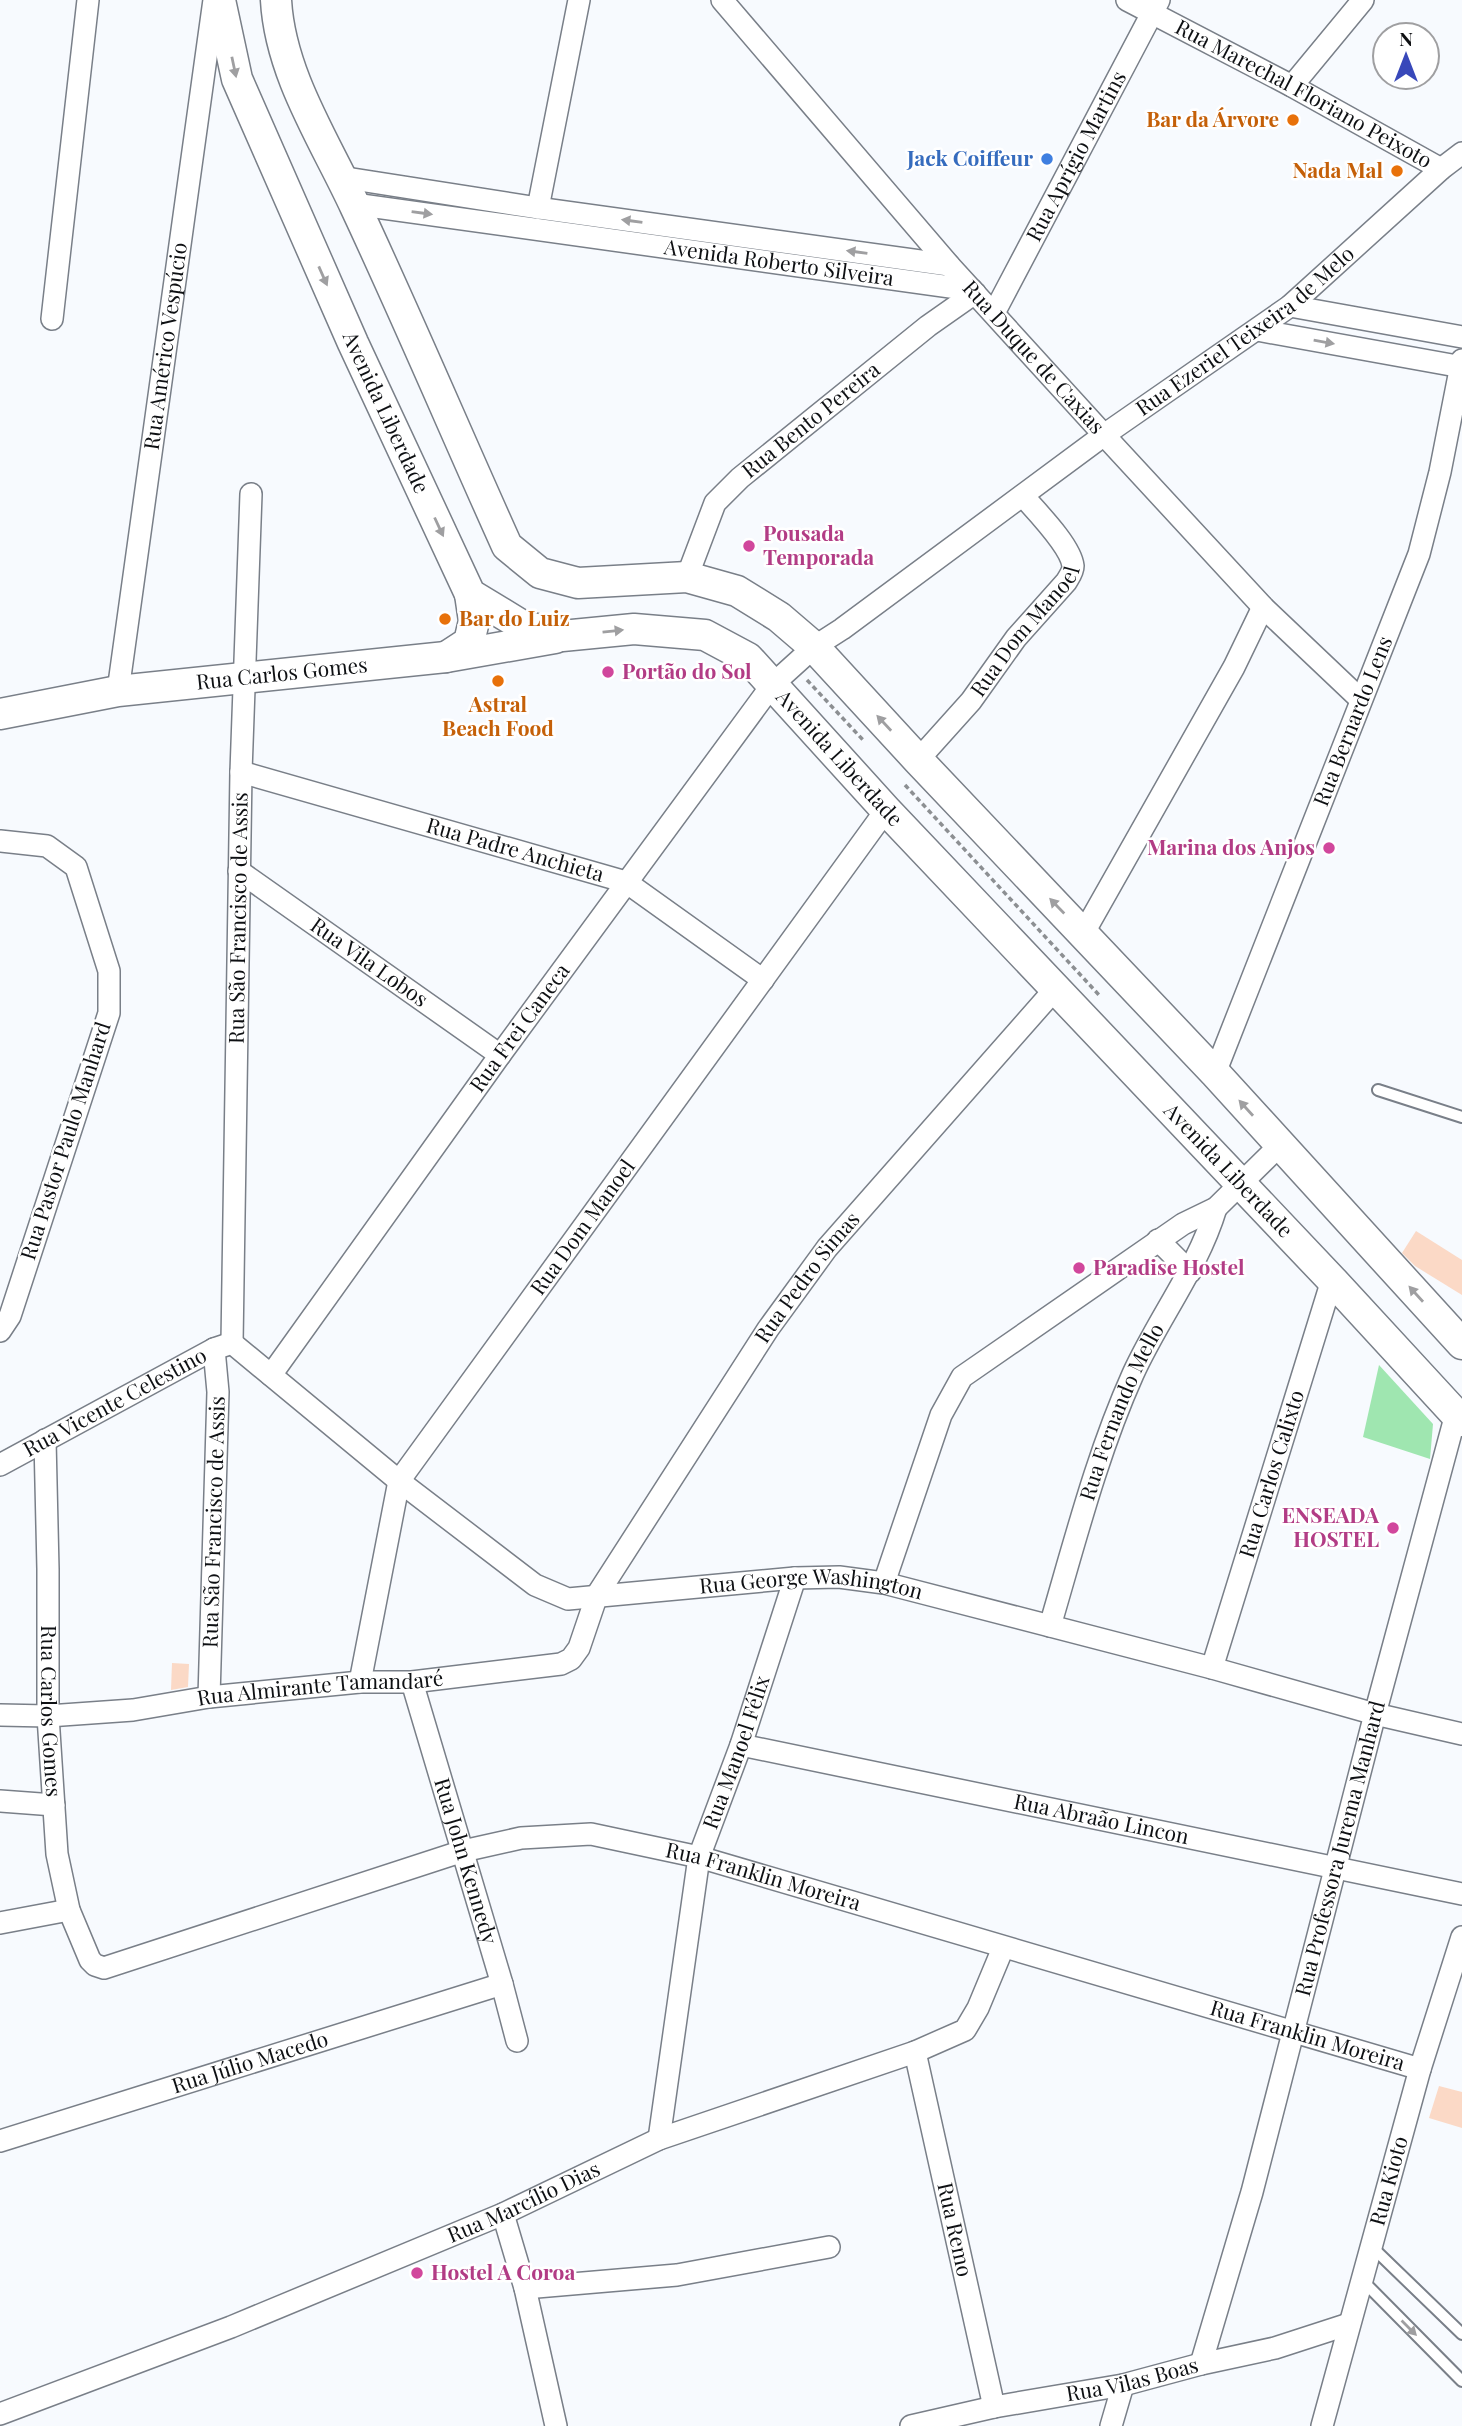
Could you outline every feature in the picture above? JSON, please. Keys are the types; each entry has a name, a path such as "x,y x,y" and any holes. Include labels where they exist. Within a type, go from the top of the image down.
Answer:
{"main road":[{"name":"Avenida Liberdade","path":"220,0 237,79 353,343 470,594 521,625 562,636 634,629 705,635 748,658 886,810 1242,1184 1459,1418"},
{"path":"276,0 277,19 292,75 354,204 507,546 540,573 578,583 687,577 737,591 779,617 814,647 1215,1073 1462,1344"},
{"path":"446,657 469,642 474,621 470,594"},
{"name":"Rua Carlos Gomes","path":"0,714 118,691 446,657 562,636"}],"street":[{"path":"52,319 88,0"},
{"name":"Rua Américo Vespúcio","path":"118,691 214,0"},
{"path":"538,208 579,0"},
{"name":"Rua Duque de Caxias","path":"722,0 913,223 928,262 974,292 1263,607 1360,699"},
{"name":"Rua Marechal Floriano Peixoto","path":"1127,0 1155,7 1441,169"},
{"path":"1292,86 1363,0"},
{"name":"Rua Aprígio Martins","path":"994,313 1155,7"},
{"name":"Rua Ezeriel Teixeira de Melo","path":"772,685 814,647 1104,435 1290,306 1462,153"},
{"name":"Avenida Roberto Silveira","path":"340,177 538,208 928,262"},
{"name":"Avenida Roberto Silveira","path":"354,204 974,292"},
{"path":"584,237 588,214"},
{"path":"913,223 928,262 927,284"},
{"name":"Rua Bento Pereira","path":"687,577 715,503 740,478 974,292"},
{"path":"1290,306 1462,337"},
{"path":"1257,330 1462,365"},
{"name":"Rua Bernardo Lens","path":"1215,1073 1419,554 1440,472 1462,365"},
{"name":"Rua São Francisco de Assis","path":"209,1697 251,494"},
{"name":"Rua Dom Manoel","path":"918,760 971,701 1016,638 1072,572 1073,564 1055,532 1023,496"},
{"path":"1083,934 1228,678 1263,607"},
{"name":"Rua Frei Caneca","path":"271,1375 500,1055 772,685"},
{"name":"Rua Padre Anchieta","path":"241,772 626,882 763,980"},
{"name":"Rua Dom Manoel","path":"360,1682 399,1481 886,810"},
{"name":"Rua Pastor Paulo Manhard","path":"0,841 47,846 76,867 109,971 109,1013 10,1316 0,1331"},
{"name":"Rua Vila Lobos","path":"239,871 500,1055"},
{"name":"Rua Pedro Simas","path":"597,1595 768,1329 827,1248 1056,988"},
{"path":"884,1583 941,1415 962,1377 1182,1224 1216,1208 1280,1145"},
{"name":"Rua Fernando Mello","path":"1049,1626 1096,1471 1134,1373 1190,1272 1208,1235 1216,1208"},
{"path":"1158,1240 1190,1272"},
{"name":"Rua Carlos Calixto","path":"1212,1668 1332,1280"},
{"name":"Rua George Washington","path":"223,1346 271,1375 399,1481 535,1585 568,1599 794,1578 839,1577 884,1583 1462,1734"},
{"name":"Rua Vicente Celestino","path":"0,1465 223,1346"},
{"name":"Rua Professora Jurema Manhard","path":"1201,2364 1252,2192 1375,1713 1459,1418"},
{"name":"Rua Carlos Gomes","path":"45,1440 48,1716 57,1854 69,1910 90,1960 104,1968"},
{"name":"Rua Manoel Félix","path":"659,2139 699,1857 741,1745 794,1578"},
{"name":"Rua Almirante Tamandaré","path":"0,1715 48,1716 133,1710 209,1697 360,1682 412,1682 561,1664 571,1659 579,1648 597,1595"},
{"name":"Rua John Kennedy","path":"412,1682 517,2041"},
{"name":"Rua Abraão Lincon","path":"741,1745 1462,1894"},
{"path":"0,1801 54,1805"},
{"name":"Rua Franklin Moreira","path":"104,1968 463,1851 521,1838 591,1835 699,1857 1293,2034 1420,2069"},
{"path":"0,1923 69,1910"},
{"name":"Rua Kioto","path":"1322,2426 1420,2069 1462,1937"},
{"name":"Rua Marcílio Dias","path":"0,2414 231,2327 503,2214 659,2139 915,2052 965,2030 978,2008 1003,1948"},
{"name":"Rua Júlio Macedo","path":"0,2141 502,1984"},
{"name":"Rua Remo","path":"915,2052 994,2407"},
{"path":"503,2214 525,2288 556,2426"},
{"path":"525,2288 677,2275 829,2247"},
{"name":"Rua Vilas Boas","path":"911,2426 994,2407 1123,2385 1275,2348 1349,2324"},
{"path":"1111,2426 1123,2385"}],"lane":[{"path":"1378,1090 1462,1117"},
{"path":"1371,2246 1462,2334"},
{"path":"1362,2280 1462,2381"}],"green space":[{"path":"1379,1365 1433,1424 1430,1459 1363,1437"}],"building":[{"path":"1416,1231 1462,1260 1462,1295 1415,1266 1402,1253"},
{"path":"172,1663 189,1664 188,1687 171,1690"},
{"path":"1439,2086 1462,2092 1462,2128 1429,2118"}],"place":[{"name":"Bar da Árvore","path":"1293,120"},
{"name":"Jack Coiffeur","path":"1047,159"},
{"name":"Nada Mal","path":"1397,171"},
{"name":"Pousada Temporada","path":"749,546"},
{"name":"Bar do Luiz","path":"445,619"},
{"name":"Portão do Sol","path":"608,672"},
{"name":"Astral Beach Food","path":"498,681"},
{"name":"Marina dos Anjos","path":"1329,848"},
{"name":"Paradise Hostel","path":"1079,1268"},
{"name":"ENSEADA HOSTEL","path":"1393,1528"},
{"name":"Hostel A Coroa","path":"417,2273"}]}
